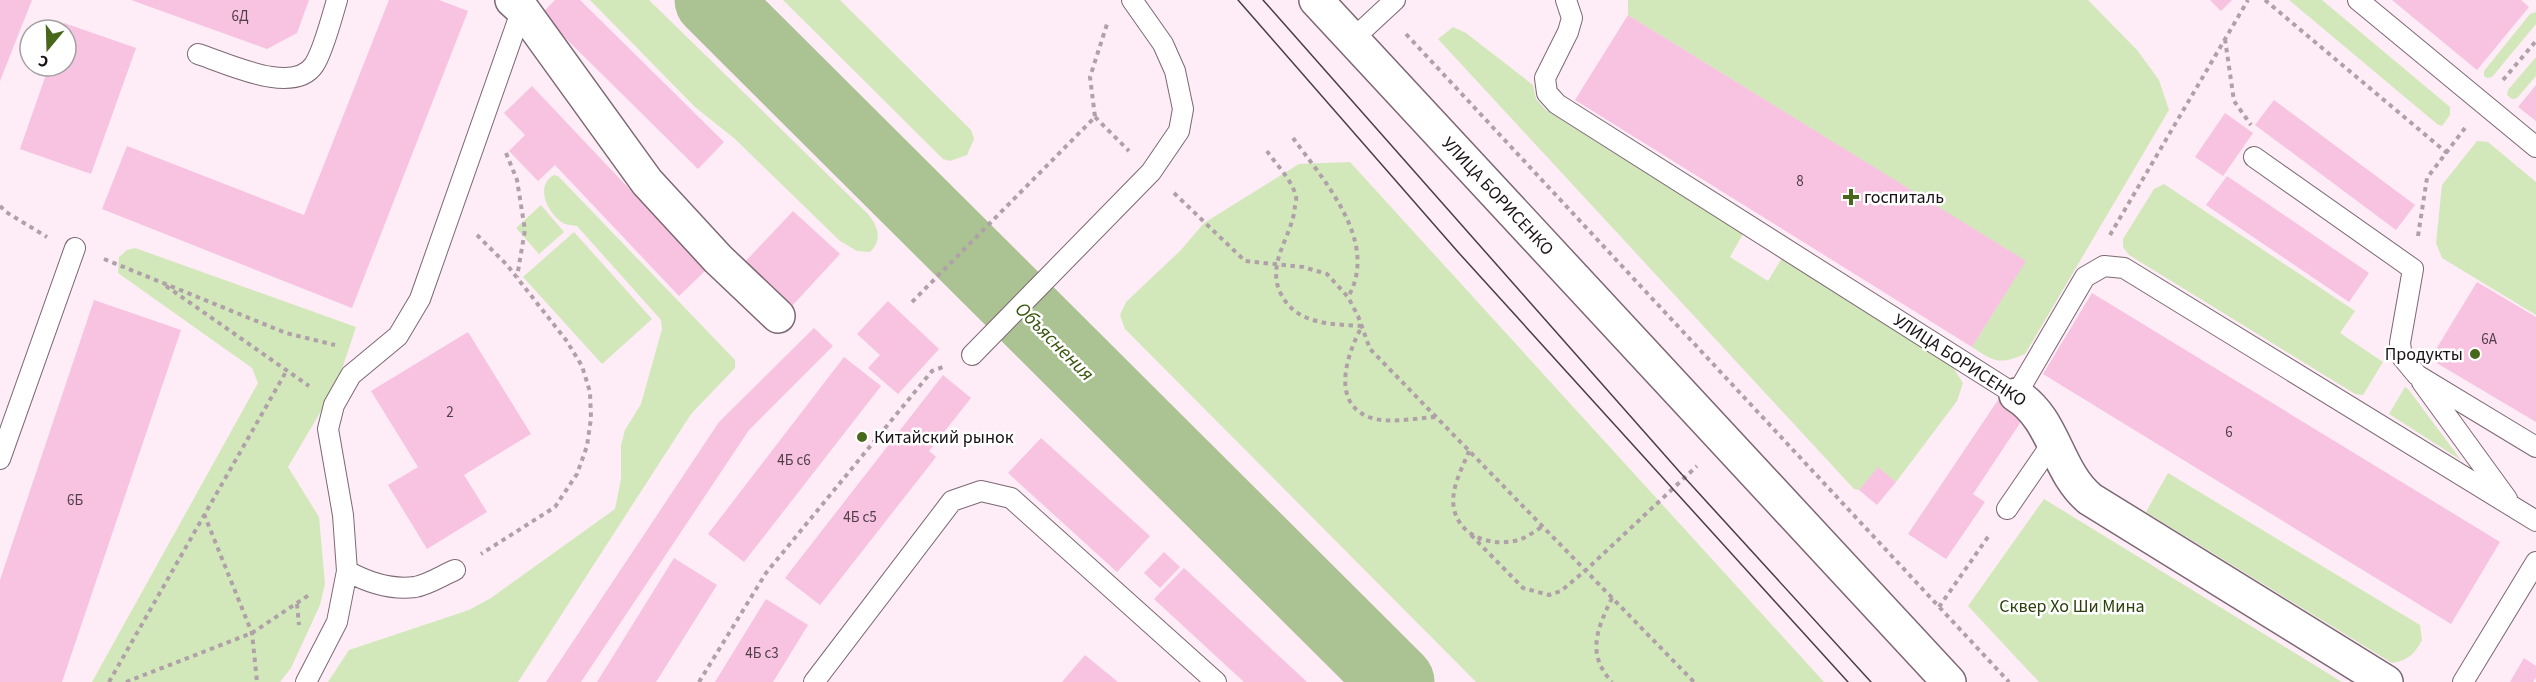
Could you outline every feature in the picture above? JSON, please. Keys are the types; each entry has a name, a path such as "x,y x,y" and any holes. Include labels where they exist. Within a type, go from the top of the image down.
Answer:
{"main road":[{"name":"УЛИЦА БОРИСЕНКО","path":"1316,0 1949,682"},
{"path":"517,5 647,182 718,259 778,316"},
{"name":"УЛИЦА БОРИСЕНКО","path":"2016,394 2036,411 2076,488 2090,499 2386,682"}],"lane":[{"path":"198,54 268,77 290,79 303,76 315,64 337,0"},
{"path":"972,355 1151,172 1179,131 1183,109 1175,71 1163,44 1132,0"},
{"name":"УЛИЦА БОРИСЕНКО","path":"1566,0 1572,18 1568,32 1545,78 1547,93 1557,104 2016,394"},
{"path":"2358,0 2536,147"},
{"path":"306,682 337,622 347,571 343,515 328,429 334,405 351,375 398,336 420,299 482,123 517,5"},
{"path":"1353,39 1390,5"},
{"path":"2254,157 2413,269 2400,343 2402,357 2512,507"},
{"path":"0,459 75,248"},
{"path":"2016,394 2085,278 2104,266 2124,268 2536,521"},
{"path":"2416,375 2536,447"},
{"path":"2007,509 2053,442"},
{"path":"814,682 952,501 981,491 1011,498 1216,682"},
{"path":"2463,682 2536,562"},
{"path":"347,571 362,579 384,585 416,587 455,570"}],"path":[{"path":"2085,278 2248,0"},
{"path":"2265,0 2447,153 2427,178 2413,269"},
{"path":"1390,5 2009,682"},
{"path":"912,302 1095,117 1090,77 1111,11"},
{"path":"2225,39 2234,101 2256,132 2254,157"},
{"path":"2484,103 2536,41"},
{"path":"482,123 508,157 517,180 525,230 516,278"},
{"path":"1293,138 1342,207 1353,237 1359,262 1356,283 1348,297"},
{"path":"1266,150 1296,194 1294,219 1275,264 1277,286 1285,302 1296,314 1315,321 1362,326"},
{"path":"0,206 38,233 286,333 315,342 346,345"},
{"path":"449,216 478,237 507,265 566,340 582,366 590,392 591,418 587,446 577,474 555,507 455,570"},
{"path":"1218,234 1245,261 1303,267 1327,274 1348,297 1370,349 1694,682"},
{"path":"157,280 334,405"},
{"path":"1362,326 1352,344 1347,364 1344,380 1348,398 1364,415 1377,419 1436,417"},
{"path":"699,682 766,573 932,371 972,355"},
{"path":"109,682 287,370"},
{"path":"1469,451 1456,482 1454,508 1459,523 1522,588 1549,595 1561,591 1586,570 1725,440"},
{"path":"204,514 252,633 257,682"},
{"path":"1471,535 1486,540 1514,541 1543,526"},
{"path":"1939,608 1979,550"},
{"path":"126,682 252,633 347,571"},
{"path":"1612,598 1603,616 1597,637 1596,657 1602,671 1612,682"}],"green space":[{"path":"590,0 649,0 868,214 878,233 877,243 870,252 857,251 840,241 735,139 695,107"},
{"path":"783,0 840,0 971,130 974,139 967,155 950,161 943,159"},
{"path":"1628,0 2088,0 2137,50 2159,80 2169,110 2025,354 2003,361 1992,359 1972,347 2025,261 1628,15"},
{"path":"2289,0 2322,0 2450,107 2450,115 2442,126 2437,124"},
{"path":"2536,12 2536,24 2492,77 2484,76 2484,71 2530,14"},
{"path":"1453,27 1466,33 1533,85 1536,99 1546,110 1743,234 1730,257 1768,281 1782,258 1952,366 1963,383 1957,401 1896,482 1878,468 1859,490 1854,489 1438,39"},
{"path":"2536,57 2536,76 2517,98 2512,99 2507,95 2508,90"},
{"path":"2477,141 2488,142 2536,182 2536,315 2442,258 2436,243 2442,185"},
{"path":"1350,162 1824,682 1476,682 1125,329 1120,315 1126,302 1181,250 1204,223 1299,164"},
{"path":"554,175 558,176 735,360 735,368 691,414 518,682 328,682 349,650 469,610 491,598 615,509 621,479 621,445 625,430 641,404 662,329 661,320 577,226 563,223 552,213 544,193 548,180"},
{"path":"2164,184 2355,311 2340,333 2383,362 2363,395 2355,394 2129,255 2123,247 2123,239 2154,189"},
{"path":"541,205 564,232 539,254 516,228"},
{"path":"574,232 652,319 602,364 523,277"},
{"path":"135,248 356,327 337,384 288,467 319,517 325,584 320,605 291,668 280,682 92,682 258,383 252,368 118,273 119,257 127,250"},
{"path":"2405,387 2408,389 2461,460 2389,414"},
{"path":"2168,473 2420,625 2422,640 2416,649 2407,658 2392,663 2146,512"},
{"name":"Сквер Хо Ши Мина","path":"2044,499 2342,682 2039,682 1968,606"}],"building":[{"path":"0,0 32,0 25,18 18,18 18,35 0,81"},
{"path":"131,0 309,0 297,33 267,49"},
{"path":"389,0 439,0 468,11 352,308 102,209 127,146 304,215"},
{"path":"555,0 580,0 724,142 698,169 541,14"},
{"path":"2210,0 2232,0 2221,11"},
{"path":"2392,0 2521,0 2529,7 2477,70"},
{"path":"1628,15 2026,261 1972,347 1575,100"},
{"path":"78,28 136,48 91,174 20,149 45,78 78,78"},
{"path":"2536,85 2536,121 2518,107"},
{"path":"532,86 706,270 679,296 555,165 538,181 509,151 525,135 504,113"},
{"path":"2274,100 2415,205 2396,230 2255,125"},
{"path":"2225,113 2253,133 2223,176 2195,157"},
{"path":"2227,176 2369,273 2349,302 2206,205"},
{"path":"793,211 840,254 791,307 744,263"},
{"path":"2477,282 2536,317 2536,422 2430,359"},
{"path":"2092,293 2500,542 2451,624 2043,374"},
{"path":"94,300 181,330 62,682 0,682 0,580"},
{"path":"888,301 939,349 898,394 868,368 880,355 857,334"},
{"path":"814,328 833,346 749,430 581,682 546,682 719,422"},
{"path":"468,332 531,434 464,475 487,512 427,549 388,485 418,467 371,391"},
{"path":"844,357 881,386 744,562 708,534"},
{"path":"943,375 971,398 929,451 936,457 820,605 785,578"},
{"path":"1998,400 2024,417 1973,494 1985,502 1946,559 1908,534"},
{"path":"1041,438 1150,536 1117,572 1008,473"},
{"path":"1878,467 1896,482 1877,505 1859,490"},
{"path":"1164,552 1180,567 1160,588 1144,573"},
{"path":"674,558 717,585 656,682 597,682"},
{"path":"1184,568 1307,682 1244,682 1154,599"},
{"path":"766,599 808,625 773,682 715,682"},
{"path":"1085,655 1118,682 1062,682"},
{"path":"2524,658 2536,666 2536,678 2533,682 2510,682"}],"waterway":[{"name":"Объяснения","path":"712,0 1397,682"}],"tram line":[{"path":"1238,0 1458,252 1848,682"},
{"path":"1263,0 1685,478 1871,682"}],"place":[{"name":"госпиталь","path":"1851,197"},
{"name":"Продукты","path":"2475,354"},
{"name":"Китайский рынок","path":"862,437"}]}
